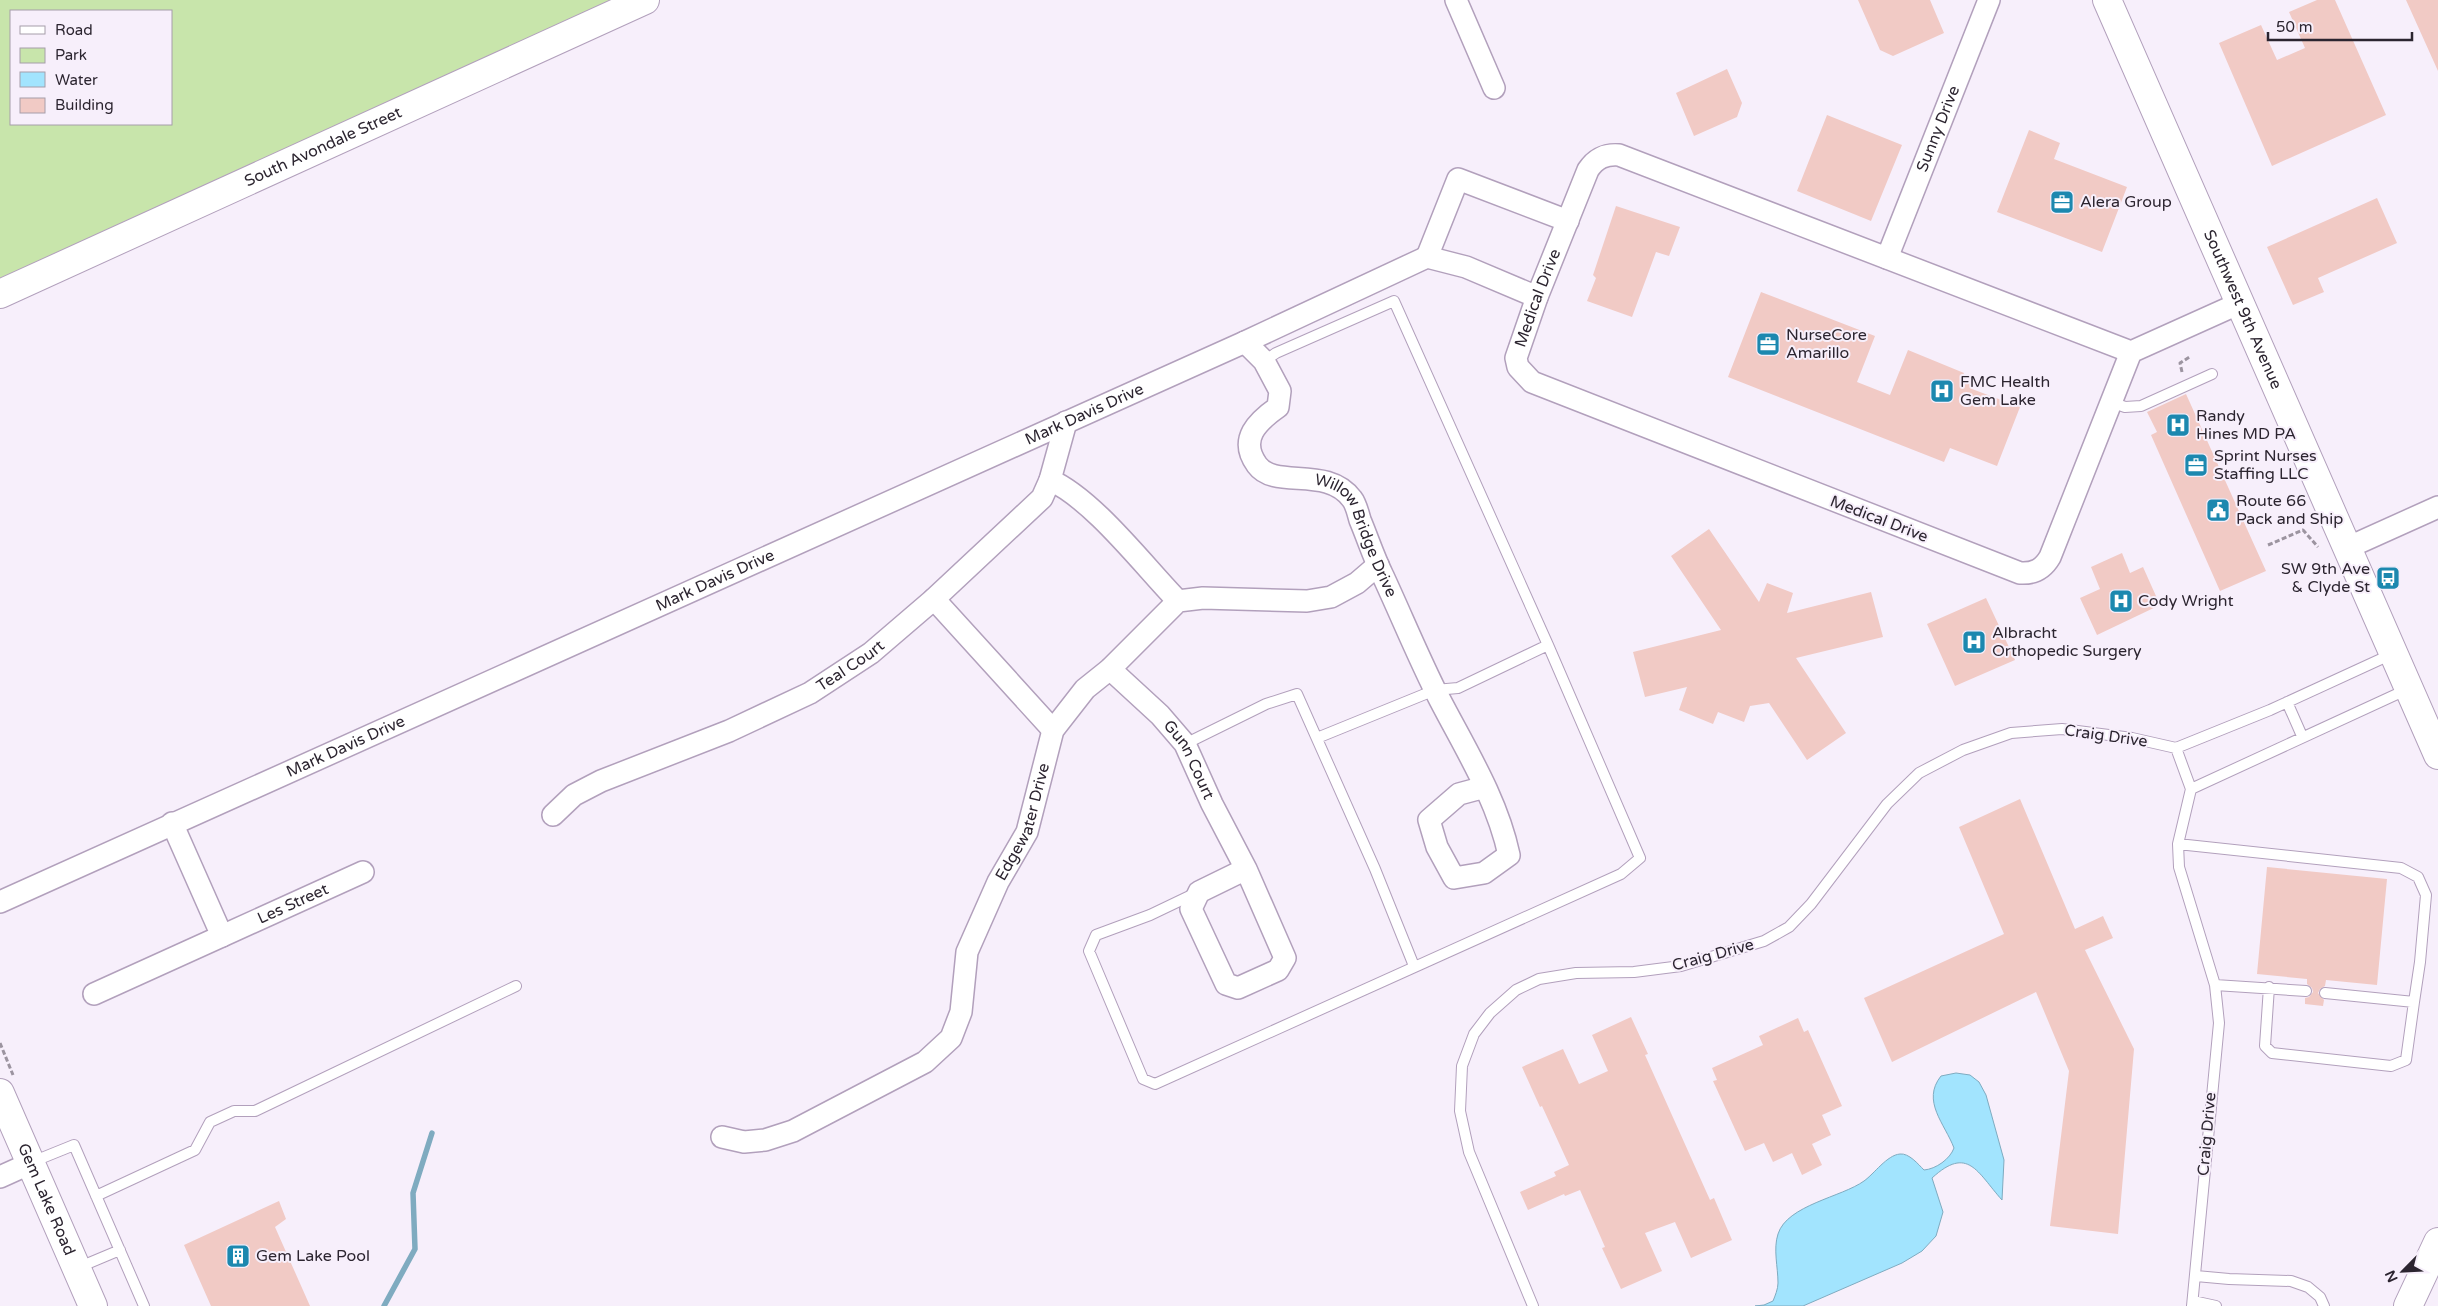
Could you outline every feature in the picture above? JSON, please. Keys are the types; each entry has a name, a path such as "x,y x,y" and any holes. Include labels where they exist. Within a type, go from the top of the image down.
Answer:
{"main road":[{"name":"South Avondale Street","path":"0,294 645,0"},
{"name":"Southwest 9th Avenue","path":"2108,0 2438,756"},
{"name":"Gem Lake Road","path":"0,1093 93,1306"},
{"path":"2408,1306 2438,1242"}],"street":[{"path":"1456,0 1494,88"},
{"name":"Sunny Drive","path":"1887,258 1989,0"},
{"name":"Medical Drive","path":"1608,154 1619,155 2131,352 2050,557 2039,570 2030,574 2020,573 1532,382 1518,367 1516,358 1537,297 1568,220 1593,162 1608,154"},
{"path":"1537,297 1466,267 1427,257 1458,179 1568,220"},
{"name":"Mark Davis Drive","path":"0,902 1245,342 1427,257"},
{"path":"2131,352 2240,303"},
{"name":"Willow Bridge Drive","path":"1245,342 1264,361 1280,391 1278,407 1260,420 1250,436 1250,452 1257,466 1271,476 1335,483 1353,499 1378,565 1435,690 1485,787"},
{"name":"Teal Court","path":"553,816 574,795 601,781 728,731 810,693 871,653 934,599 1042,498 1050,480 1066,422"},
{"path":"1050,480 1067,487 1097,515 1178,601 1203,598 1307,601 1331,597 1357,583 1378,565"},
{"path":"2347,548 2438,507"},
{"path":"934,599 1053,730"},
{"name":"Edgewater Drive","path":"722,1136 744,1142 765,1140 793,1131 925,1062 950,1038 961,1012 966,952 998,882 1027,832 1053,730 1085,689 1110,669 1178,601"},
{"name":"Gunn Court","path":"1110,669 1160,714 1185,744 1212,804 1246,869 1285,958 1278,970 1238,988 1226,984 1191,909 1199,892"},
{"path":"172,823 222,936"},
{"path":"1199,892 1246,869"},
{"name":"Les Street","path":"94,994 363,872"},
{"path":"0,1177 31,1163"}],"lane":[{"path":"1199,892 1150,915 1096,935 1089,951 1143,1079 1155,1084 1621,874 1640,858 1548,645 1394,300 1264,361"},
{"path":"2111,402 2125,407 2141,406 2212,374"},
{"path":"1317,738 1435,690 1458,688 1548,645"},
{"path":"2393,653 2287,702 2176,748 2191,789 2302,736 2408,689"},
{"path":"1185,744 1266,704 1297,694 1375,869 1414,966"},
{"path":"2287,702 2302,736"},
{"name":"Craig Drive","path":"1533,1306 1469,1152 1460,1111 1462,1066 1474,1034 1490,1012 1516,990 1539,979 1576,973 1634,972 1681,966 1764,941 1789,927 1811,904 1887,804 1919,773 1963,750 2010,733 2062,728 2132,738 2176,748"},
{"name":"Craig Drive","path":"2191,789 2178,844 2180,866 2184,888 2215,985 2219,1023 2205,1147 2196,1276 2192,1303"},
{"path":"2178,844 2401,868 2418,878 2426,895 2420,962 2406,1060 2391,1066 2272,1053 2265,1046 2269,987"},
{"path":"2215,985 2269,987 2306,991"},
{"path":"96,1196 196,1150 210,1122 234,1111 255,1111 516,986"},
{"path":"2325,993 2414,1002"},
{"path":"31,1163 74,1145 144,1306"},
{"path":"77,1268 120,1250"},
{"path":"2196,1276 2291,1281 2308,1287 2320,1297 2324,1306"},
{"path":"2192,1303 2216,1306"}],"path":[{"path":"2180,363 2191,356"},
{"path":"2268,546 2303,530 2318,547"}],"green space":[{"path":"0,0 616,0 0,279"}],"water":[{"path":"1956,1073 1970,1075 1979,1082 1986,1095 2004,1160 2002,1200 1971,1166 1963,1163 1944,1168 1932,1178 1943,1212 1936,1236 1922,1251 1902,1263 1803,1306 1755,1306 1773,1301 1778,1285 1776,1252 1778,1234 1783,1224 1792,1216 1803,1209 1854,1187 1895,1155 1907,1155 1924,1170 1938,1166 1946,1160 1954,1148 1937,1112 1933,1094 1935,1085 1941,1076"}],"building":[{"path":"1858,0 1930,0 1944,33 1893,56 1880,50"},
{"path":"2317,0 2335,0 2386,115 2272,166 2219,43 2261,25 2277,60 2305,48 2289,12"},
{"path":"2406,0 2438,0 2438,71"},
{"path":"1727,69 1742,103 1737,117 1694,136 1676,93"},
{"path":"1827,115 1902,145 1871,221 1797,191"},
{"path":"2029,130 2060,143 2054,159 2127,187 2102,252 1997,212"},
{"path":"2377,198 2397,243 2318,278 2324,292 2293,305 2267,247"},
{"path":"1616,206 1680,227 1669,256 1656,252 1632,317 1587,301 1596,278 1593,275"},
{"path":"1761,292 1875,336 1857,382 1890,395 1908,350 1964,373 1962,377 1975,382 1972,389 2020,407 1997,466 1950,448 1944,462 1728,377"},
{"path":"2186,394 2266,571 2220,591 2151,435 2157,432 2147,412"},
{"path":"1709,529 1759,602 1767,583 1793,593 1787,613 1871,592 1883,637 1796,658 1846,733 1807,760 1769,703 1750,706 1744,722 1718,712 1713,724 1679,710 1687,687 1645,697 1633,652 1721,630 1671,556"},
{"path":"2122,553 2130,573 2143,567 2160,605 2097,635 2080,598 2100,589 2091,567"},
{"path":"1986,598 2015,660 1955,686 1927,624"},
{"path":"2020,799 2075,929 2103,916 2113,938 2085,950 2134,1049 2118,1234 2050,1226 2069,1071 2036,992 1892,1062 1864,998 2004,934 1959,827"},
{"path":"2267,867 2387,879 2377,985 2326,980 2325,986 2318,993 2324,1000 2323,1006 2305,1004 2305,998 2309,997 2313,992 2312,988 2307,984 2307,979 2257,974"},
{"path":"1631,1017 1648,1054 1645,1055 1710,1200 1714,1198 1732,1240 1691,1258 1675,1222 1645,1233 1662,1271 1621,1289 1602,1248 1605,1247 1580,1190 1565,1196 1564,1194 1528,1210 1520,1192 1556,1176 1554,1172 1569,1165 1522,1067 1563,1049 1579,1084 1608,1071 1592,1035"},
{"path":"1798,1018 1804,1032 1808,1030 1842,1106 1822,1115 1831,1135 1812,1144 1822,1165 1802,1175 1792,1153 1773,1162 1764,1143 1745,1151 1713,1081 1717,1080 1712,1068 1763,1045 1759,1036"},
{"name":"Gem Lake Pool","path":"279,1201 286,1219 275,1227 310,1306 211,1306 184,1245"}],"waterway":[{"path":"384,1306 415,1249 413,1193 432,1133"}],"place":[{"name":"Alera Group","path":"2062,202"},
{"name":"NurseCore Amarillo","path":"1768,344"},
{"name":"FMC Health Gem Lake","path":"1942,391"},
{"name":"Randy Hines MD PA","path":"2178,425"},
{"name":"Sprint Nurses Staffing LLC","path":"2196,465"},
{"name":"Route 66 Pack and Ship","path":"2218,510"},
{"name":"SW 9th Ave & Clyde St","path":"2388,578"},
{"name":"Cody Wright","path":"2121,601"},
{"name":"Albracht Orthopedic Surgery","path":"1974,642"},
{"name":"Gem Lake Pool","path":"238,1256"}]}
